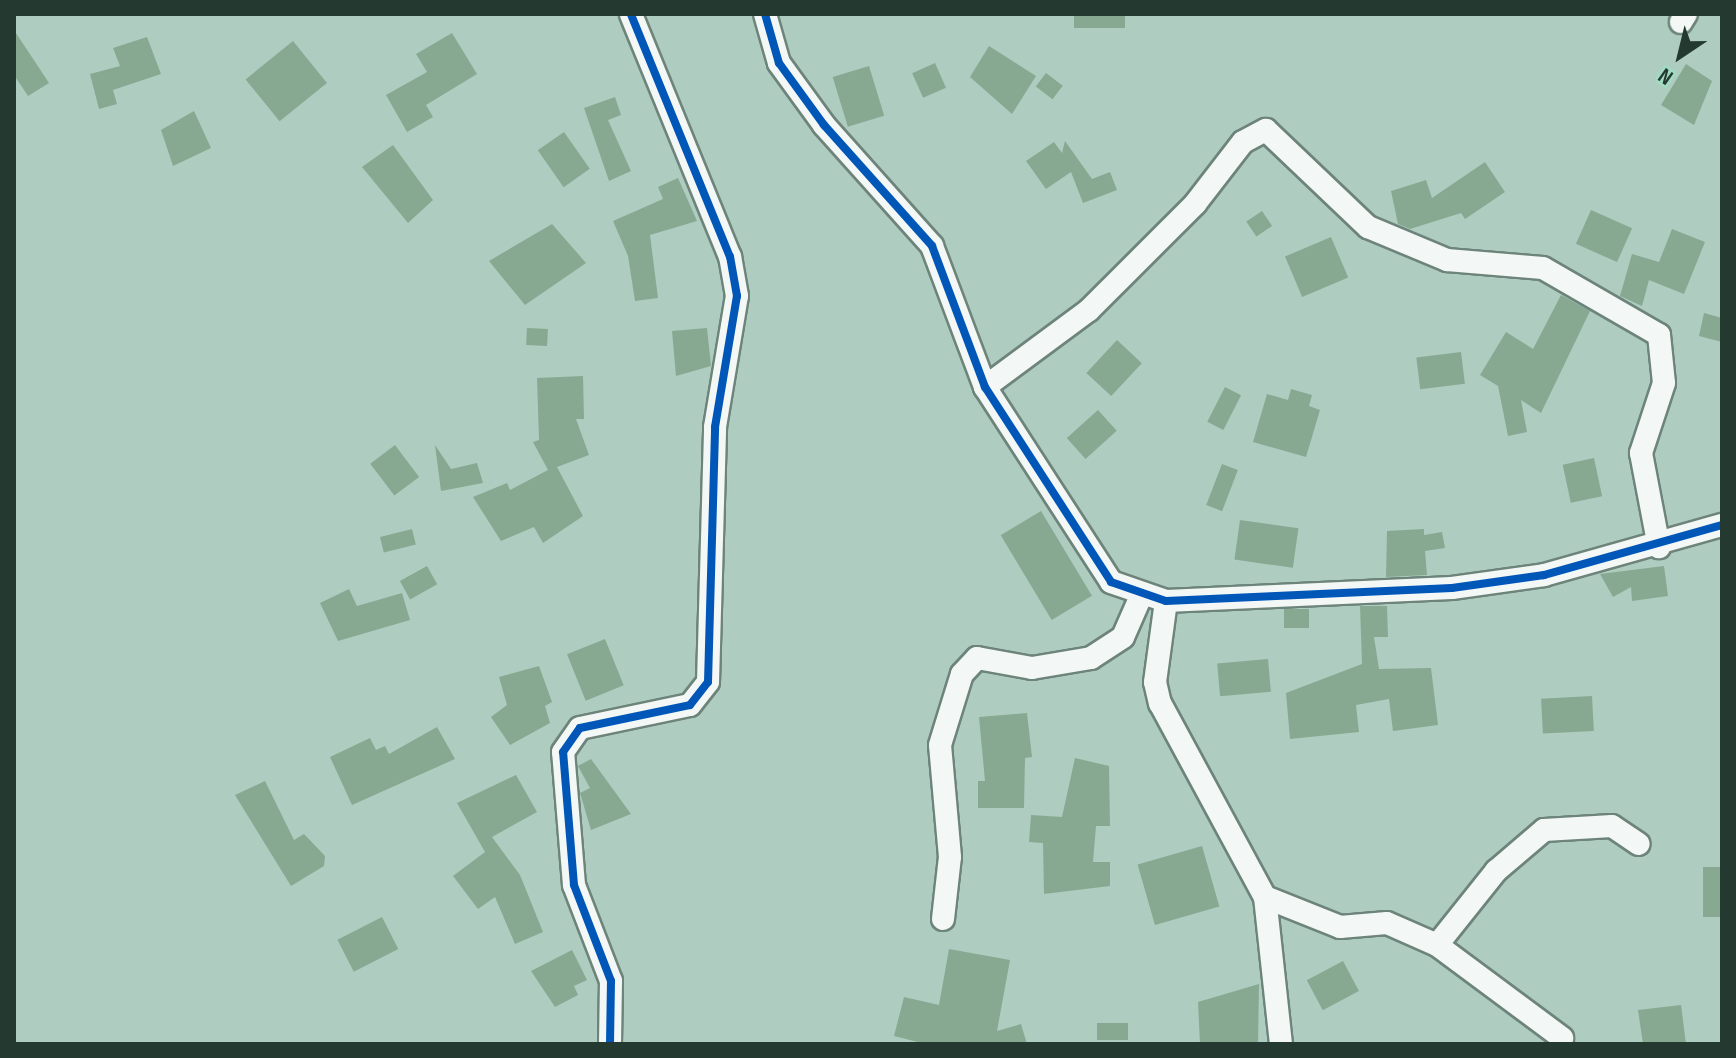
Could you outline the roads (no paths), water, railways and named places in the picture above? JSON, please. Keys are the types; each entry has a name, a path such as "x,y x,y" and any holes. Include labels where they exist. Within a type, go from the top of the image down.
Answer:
{"street":[{"path":"610,1044 611,981 574,885 563,752 580,728 690,705 708,682 715,427 737,296 730,257 631,14"},
{"path":"765,14 779,63 815,113 932,246 985,387 1084,549 1111,582 1141,596 1166,601 1452,588 1544,575 1659,547 1722,525"},
{"path":"985,387 1089,310 1195,204 1243,142 1266,130 1368,227 1447,260 1543,268 1659,335 1664,383 1641,453 1659,547"},
{"path":"943,919 950,857 940,745 962,674 977,658 1032,668 1091,658 1123,637 1141,596"},
{"path":"1166,601 1155,682 1160,703 1265,897 1281,1044"},
{"path":"1437,945 1496,871 1544,830 1612,826 1639,844"},
{"path":"1265,897 1340,927 1387,923 1437,945 1562,1038"}]}
